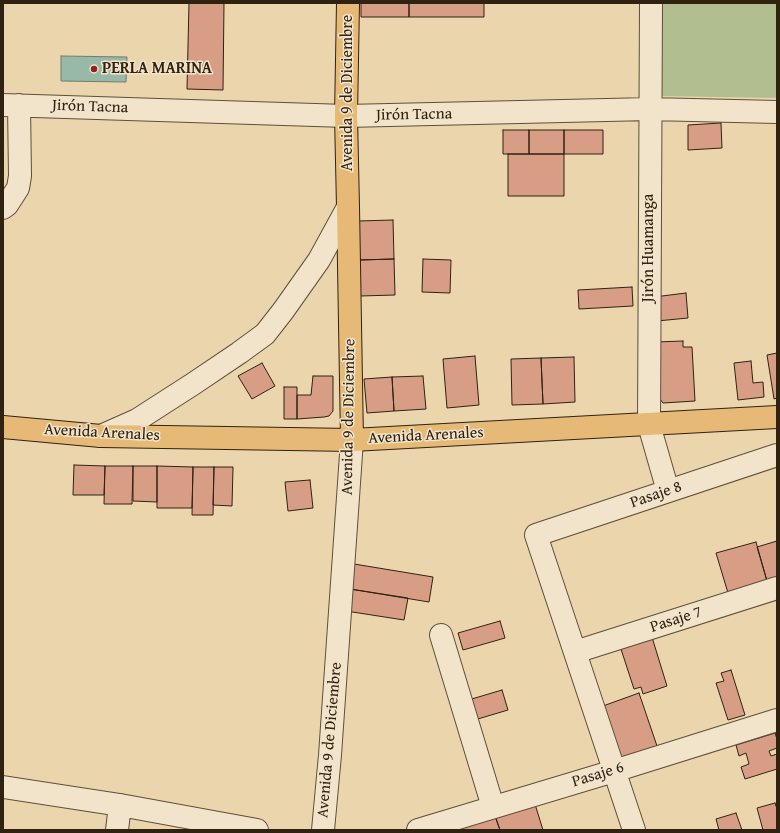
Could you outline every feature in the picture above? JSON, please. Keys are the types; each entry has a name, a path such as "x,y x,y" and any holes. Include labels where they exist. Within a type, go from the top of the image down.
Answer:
{"main road":[{"name":"Avenida 9 de Diciembre","path":"348,3 346,116 352,440"},
{"name":"Avenida Arenales","path":"3,426 100,436 352,440 777,417"}],"street":[{"name":"Jirón Huamanga","path":"651,3 648,425 668,491"},
{"name":"Jirón Tacna","path":"11,105 346,116 650,109 777,112"},
{"path":"3,208 7,205 18,188 20,176 11,105"},
{"path":"100,436 136,420 193,384 265,334 319,260 348,207"},
{"name":"Avenida 9 de Diciembre","path":"323,830 330,755 352,440"},
{"name":"Pasaje 8","path":"575,652 536,535 777,455"},
{"name":"Pasaje 7","path":"575,652 777,588"},
{"path":"441,636 493,807"},
{"path":"575,652 634,830"},
{"name":"Pasaje 6","path":"418,830 777,720"},
{"path":"3,787 120,805 257,830"},
{"path":"117,830 120,805"}],"shaded area":[{"path":"659,3 777,3 777,98 658,96"},
{"name":"PERLA MARINA","path":"61,56 127,57 126,82 61,81"}],"building":[{"path":"189,3 224,3 223,90 187,89"},
{"path":"361,3 409,3 409,17 361,17"},
{"path":"409,3 484,3 484,17 409,17"},
{"path":"721,123 722,148 688,150 688,125"},
{"path":"503,130 529,130 529,154 503,154"},
{"path":"529,130 564,130 564,154 529,154"},
{"path":"564,130 603,130 603,154 564,154"},
{"path":"508,154 564,154 564,196 508,196"},
{"path":"393,220 394,259 359,260 358,221"},
{"path":"394,259 395,295 360,296 359,260"},
{"path":"423,259 451,260 450,293 422,292"},
{"path":"632,287 633,306 579,309 578,290"},
{"path":"686,293 688,318 657,321 654,297"},
{"path":"683,341 683,347 692,347 695,401 663,403 657,395 655,342"},
{"path":"777,353 777,398 774,399 767,355"},
{"path":"475,356 479,405 447,408 443,359"},
{"path":"574,357 575,402 543,404 541,358"},
{"path":"541,358 543,404 512,405 511,359"},
{"path":"751,361 753,383 763,382 764,397 738,400 734,363"},
{"path":"262,363 275,386 252,399 238,376"},
{"path":"313,376 333,376 333,411 329,416 297,419 297,395 311,395"},
{"path":"423,376 426,409 394,411 392,377"},
{"path":"392,377 394,411 367,413 364,379"},
{"path":"284,387 297,387 297,419 284,419"},
{"path":"74,465 105,466 104,495 73,495"},
{"path":"105,466 133,466 132,504 104,504"},
{"path":"133,466 157,466 157,502 133,501"},
{"path":"157,466 193,467 192,508 157,508"},
{"path":"193,467 214,467 213,515 192,515"},
{"path":"214,467 233,467 232,506 213,505"},
{"path":"310,480 313,508 288,511 285,482"},
{"path":"777,541 777,578 767,581 757,547"},
{"path":"756,542 767,581 728,593 716,553"},
{"path":"354,564 433,577 429,602 350,589"},
{"path":"350,589 408,598 404,620 346,611"},
{"path":"500,621 505,638 463,650 458,633"},
{"path":"651,634 667,686 643,694 641,687 634,689 619,643"},
{"path":"731,670 745,715 728,720 716,683 724,681 721,673"},
{"path":"502,690 508,710 471,721 465,701"},
{"path":"639,693 657,746 621,758 603,706"},
{"path":"775,733 777,748 769,751 771,756 777,754 777,769 745,779 741,767 749,764 746,753 739,756 736,745"},
{"path":"534,801 543,830 500,830 494,813"},
{"path":"775,803 777,809 777,830 763,830 757,808"},
{"path":"494,813 500,830 460,830 459,825"},
{"path":"736,813 742,830 719,830 716,819"}],"place":[{"name":"PERLA MARINA","path":"94,69"}]}
